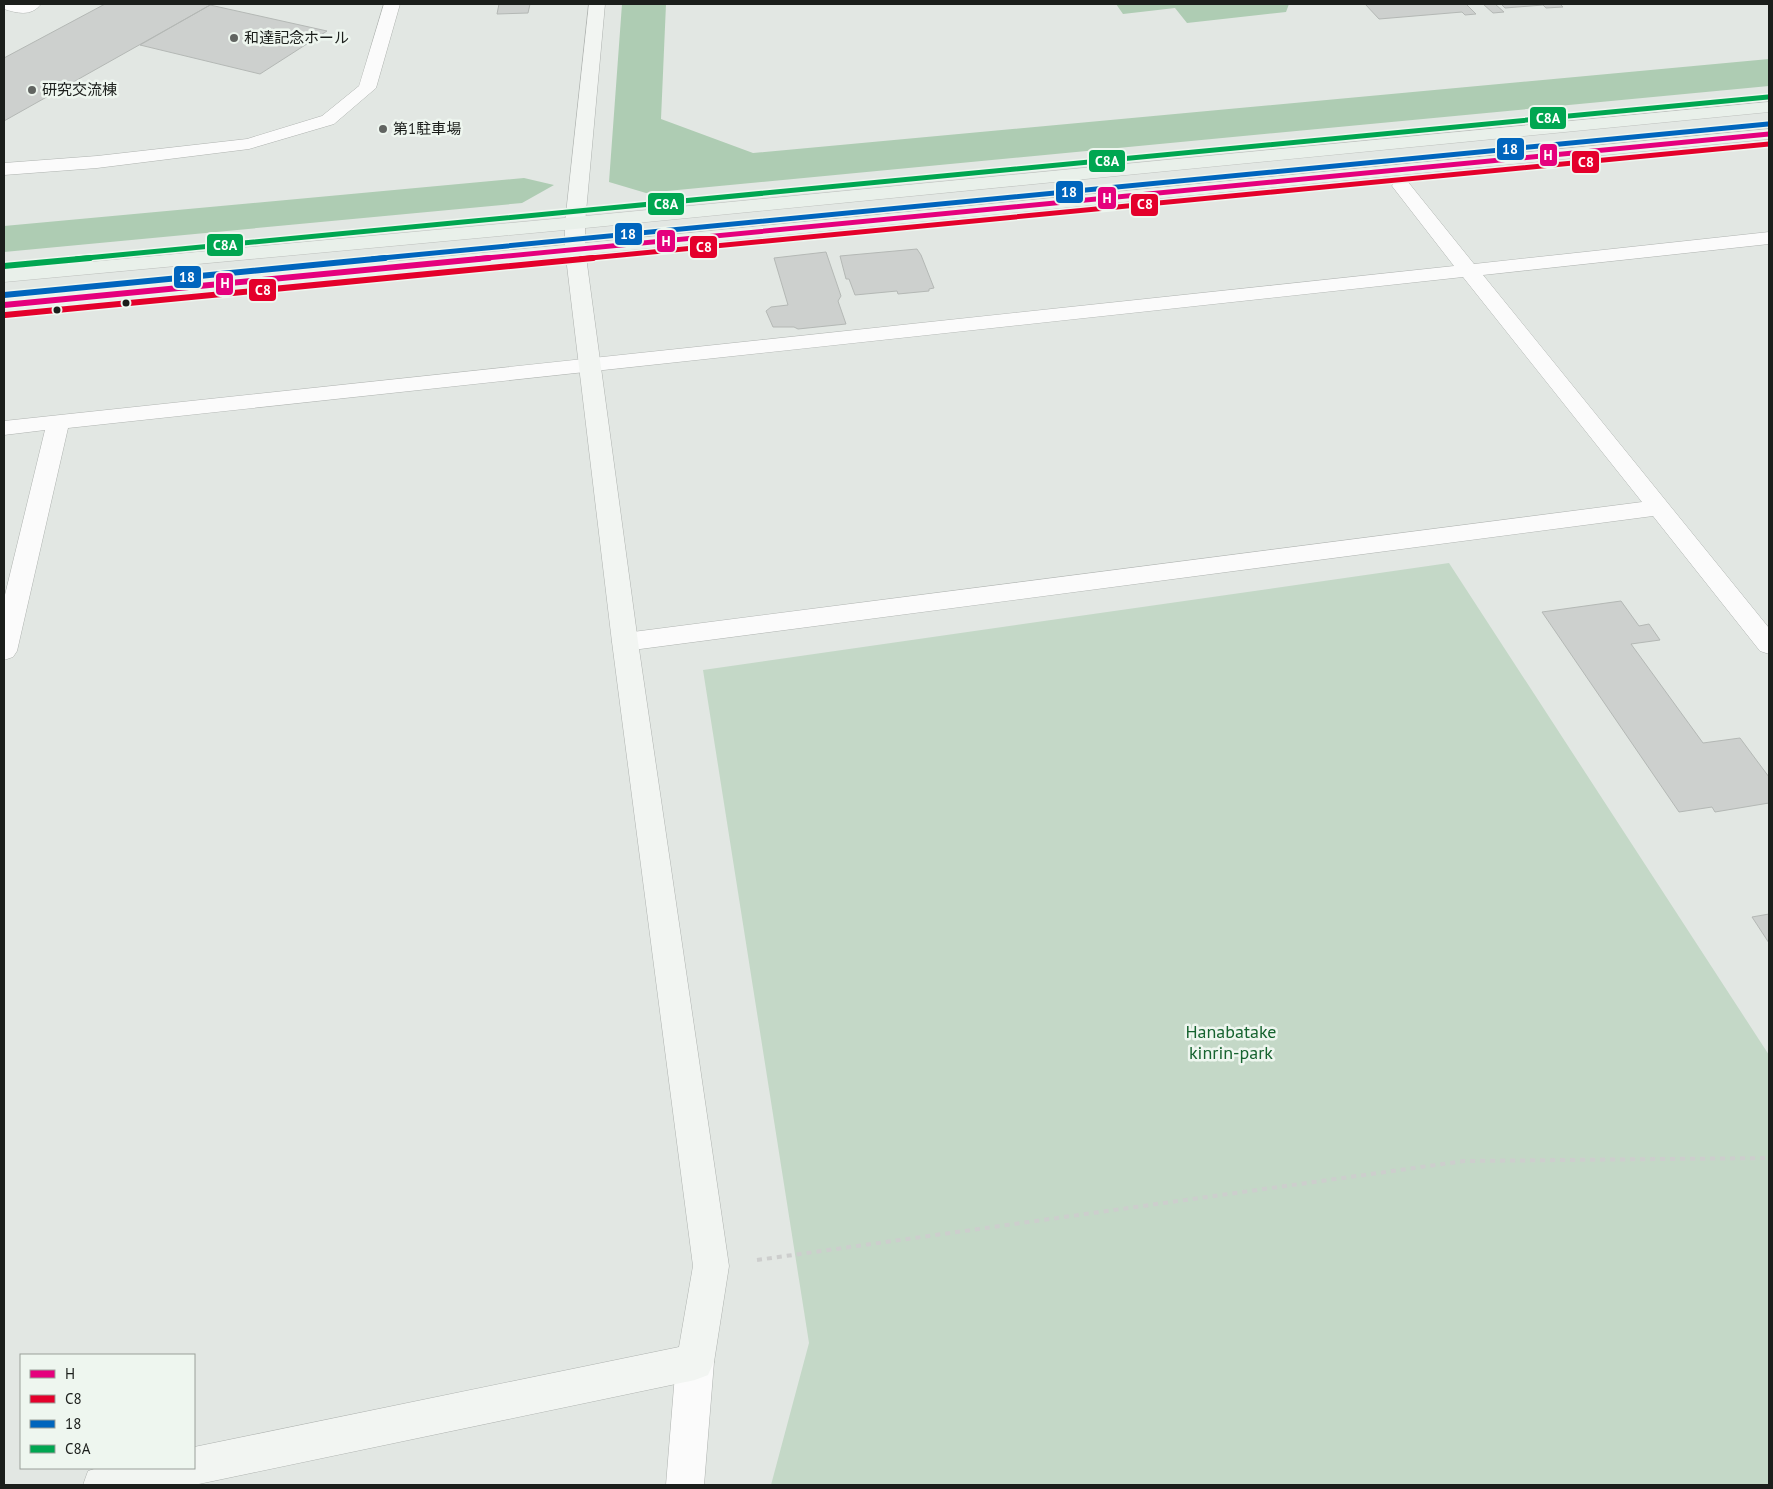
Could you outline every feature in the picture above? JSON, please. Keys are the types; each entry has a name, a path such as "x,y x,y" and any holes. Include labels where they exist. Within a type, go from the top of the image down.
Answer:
{"main road":[{"path":"4,306 575,236 1769,107"},
{"path":"4,276 575,236 1769,134"}],"street":[{"path":"4,4 22,9 33,4"},
{"path":"4,170 97,162 249,144 328,120 367,88 392,4"},
{"path":"597,4 575,236 625,642 711,1266 695,1362 685,1485"},
{"path":"1401,186 1657,508 1769,645"},
{"path":"4,428 1769,238"},
{"path":"4,651 58,422"},
{"path":"625,642 1657,508"},
{"path":"195,1466 695,1362"},
{"path":"102,1485 181,1469"}],"path":[{"path":"711,1266 1464,1161 1769,1158"}],"green space":[{"path":"622,4 666,4 661,119 753,153 1769,59 1769,86 646,193 609,182"},
{"path":"1116,4 1289,4 1286,12 1187,23 1175,8 1123,14"},
{"path":"524,178 554,185 522,203 4,252 4,226"},
{"name":"Hanabatake kinrin-park","path":"1449,563 1769,1055 1769,1485 771,1485 809,1343 703,670"}],"building":[{"name":"研究交流棟","path":"105,4 212,4 4,121 4,58"},
{"path":"499,4 530,4 528,13 497,14"},
{"path":"1365,4 1466,4 1476,14 1465,15 1462,12 1379,19"},
{"path":"1483,4 1495,4 1504,12 1493,13"},
{"path":"1501,4 1560,4 1563,7 1546,8 1543,5 1505,8"},
{"name":"和達記念ホール","path":"210,5 327,31 260,74 140,45"},
{"path":"917,249 934,288 929,289 929,291 898,294 897,291 855,295 849,279 846,279 840,256"},
{"path":"826,252 841,296 838,301 846,324 798,329 794,327 773,327 766,311 771,307 788,305 774,258"},
{"path":"1621,601 1639,626 1649,624 1660,640 1631,644 1703,743 1740,738 1769,777 1769,803 1715,812 1712,807 1679,812 1542,612"},
{"path":"1769,914 1769,943 1752,917"}],"transit line":[{"name":"C8A","path":"4,266 574,213 1768,97"},
{"name":"18","path":"4,295 1768,124"},
{"name":"H","path":"4,305 1769,134"},
{"name":"C8","path":"5,315 1769,144"}],"place":[{"name":"和達記念ホール","path":"234,38"},
{"name":"研究交流棟","path":"32,90"},
{"name":"第1駐車場","path":"383,129"}]}
